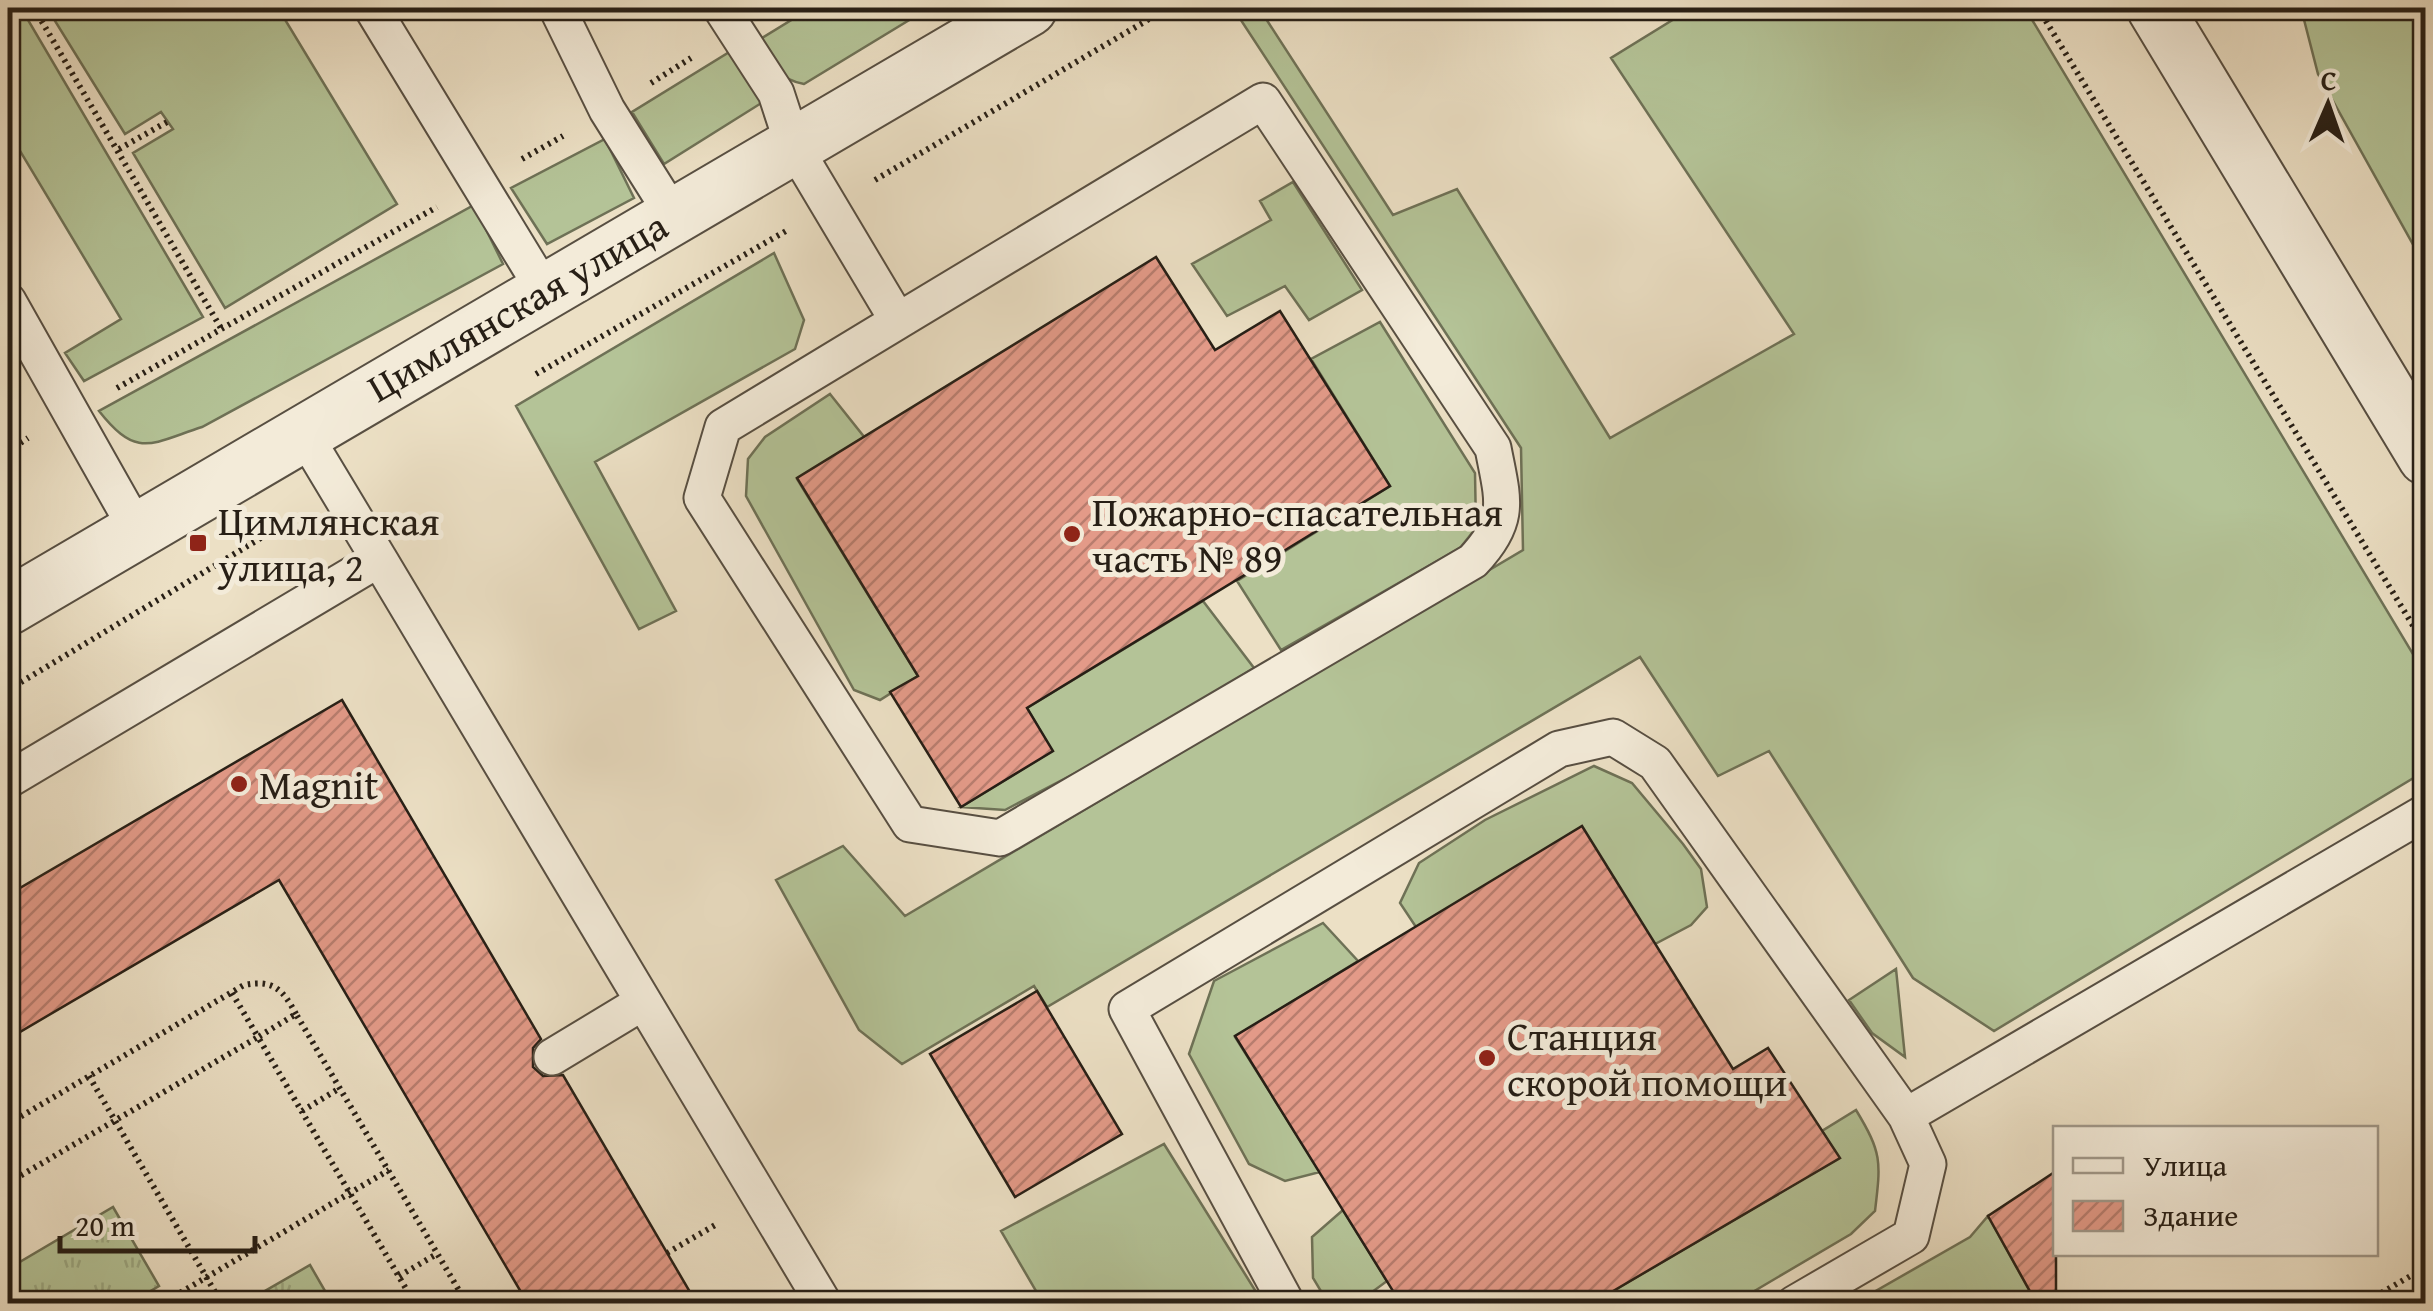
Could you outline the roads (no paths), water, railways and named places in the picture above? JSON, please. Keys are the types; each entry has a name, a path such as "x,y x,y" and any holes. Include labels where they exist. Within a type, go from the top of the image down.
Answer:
{"street":[{"name":"Цимлянская улица","path":"8,607 136,528 1029,8"},
{"path":"2156,8 2426,458"}],"lane":[{"path":"372,8 544,290"},
{"path":"557,8 607,110 672,215"},
{"path":"728,20 776,93 794,145 898,321"},
{"path":"1263,101 1493,448 1503,496 1496,537 1473,561 1000,838 910,824 702,498 723,427 898,321 1263,101"},
{"path":"8,301 136,528"},
{"path":"302,431 824,1304"},
{"path":"8,780 379,559"},
{"path":"1287,1304 1127,1009 1558,749 1613,737 1655,763 1906,1116 1928,1164 1910,1236 1794,1304"},
{"path":"1906,1116 2426,812"},
{"path":"552,1057 643,1002"}],"place":[{"name":"Пожарно-спасательная часть № 89","path":"1072,534"},
{"name":"Цимлянская улица, 2","path":"198,543"},
{"name":"Magnit","path":"239,784"},
{"name":"Станция скорой помощи","path":"1487,1058"}]}
